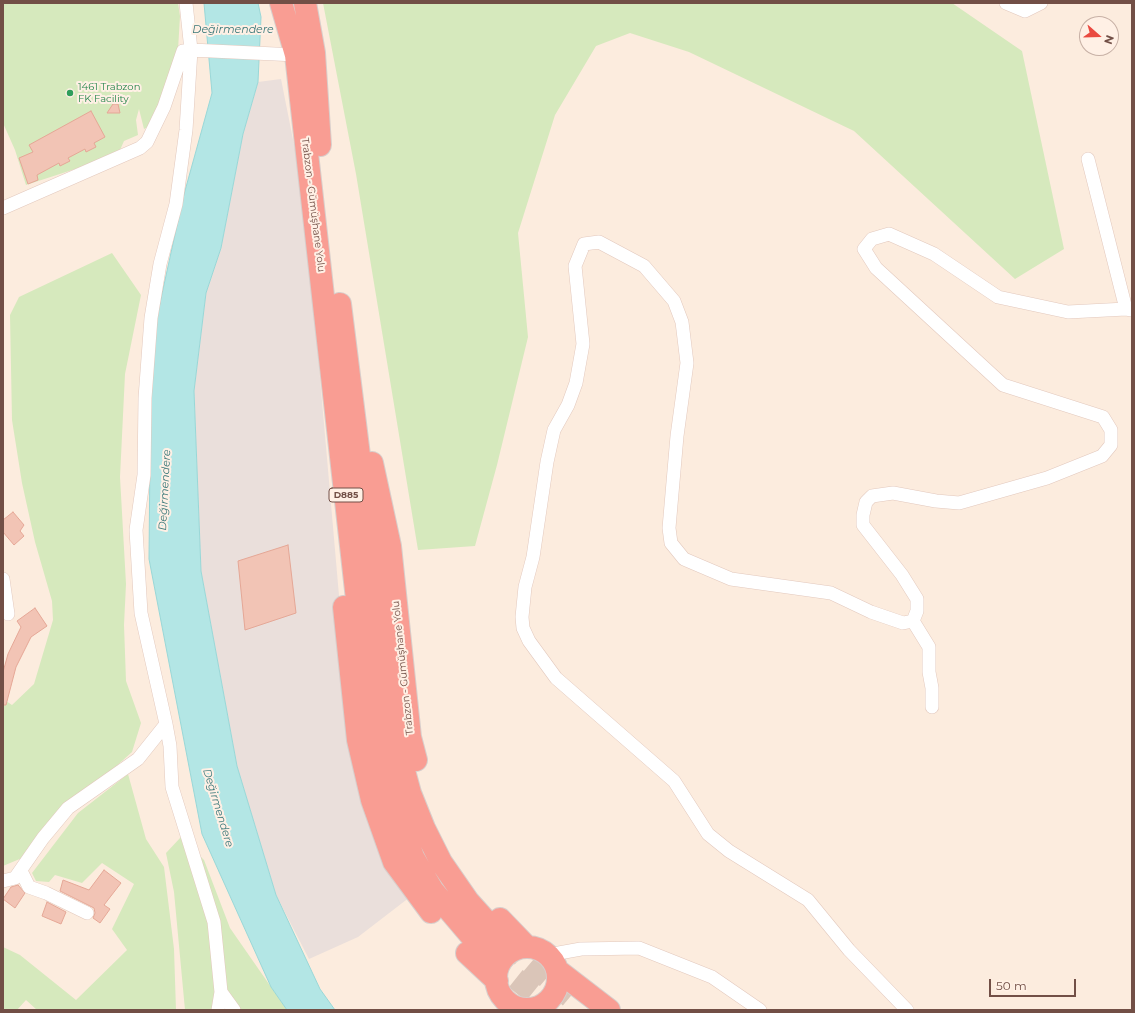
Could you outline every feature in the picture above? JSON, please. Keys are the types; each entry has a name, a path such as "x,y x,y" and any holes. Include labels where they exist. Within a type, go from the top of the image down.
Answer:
{"highway":[{"name":"Trabzon - Gümüşhane Yolu","path":"281,3 290,55 336,408 360,626 389,789 413,857 433,891 490,958"},
{"name":"Trabzon - Gümüşhane Yolu","path":"305,3 314,53 320,143 394,734 410,793 424,828 441,862 468,901 505,942"},
{"name":"Trabzon - Gümüşhane Yolu","path":"347,359 390,546 410,738 422,787 440,833 458,866 479,897 527,947 535,948 609,1010"},
{"name":"Trabzon - Gümüşhane Yolu","path":"336,408 337,516 347,638 358,740 372,800 394,862 449,934 481,968 497,981 500,993 509,1003 524,1009 534,1009 541,1006 553,994 556,986 552,962"},
{"path":"497,981 498,968 504,957 519,948 527,947"}],"street":[{"path":"186,3 196,50 178,189 160,264 151,318 145,398 144,475 136,530 141,613 170,746 172,787 214,922 221,992 218,1010"},
{"path":"1006,3 1025,11 1042,3"},
{"path":"3,208 140,148 147,142 164,107 183,52 196,50 290,55"},
{"path":"913,621 917,611 917,599 902,575 863,525 863,515 866,502 872,496 894,493 936,501 959,503 1047,478 1102,456 1111,445 1111,430 1103,417 1003,385 876,268 864,249 872,239 889,234 934,254 998,297 1068,312 1129,310 1088,159"},
{"path":"907,1010 849,950 808,900 729,851 708,834 674,781 556,678 529,641 523,628 522,617 525,587 533,557 548,456 554,430 568,405 576,383 583,344 575,266 584,244 599,242 644,266 674,301 682,322 687,363 677,436 669,528 671,543 684,559 732,579 831,593 871,612 903,623 913,621"},
{"path":"3,579 8,614"},
{"path":"913,621 929,647 929,672 932,688 932,707"},
{"path":"3,880 15,878 43,838 68,808 138,759 166,724"},
{"path":"21,871 29,887 87,913"},
{"path":"552,962 581,949 639,948 712,977 760,1010"},
{"path":"221,992 234,1010"}],"shaded area":[{"path":"281,79 304,195 340,607 410,897 358,937 309,959 276,895 237,766 201,571 194,391 206,293 221,248 243,134 258,82"}],"green space":[{"name":"1461 Trabzon FK Facility","path":"3,3 178,3 180,16 178,50 152,125 144,129 139,109 136,120 138,135 124,141 120,150 109,158 26,185 15,150 3,123"},
{"path":"323,3 952,3 1022,51 1064,249 1015,279 854,131 689,52 630,33 596,46 555,115 518,233 528,337 497,465 475,546 418,550 356,174"},
{"path":"112,253 141,295 125,374 120,477 126,584 124,625 126,681 141,723 132,752 101,780 22,858 3,866 3,699 12,705 34,684 53,620 52,601 35,542 22,483 12,420 10,315 19,297"},
{"path":"128,774 146,839 164,867 174,949 176,1010 37,1010 26,1000 17,1010 3,1010 3,947 20,955 76,1000 127,950 112,929 134,884 102,863 82,883 55,875 49,882 36,881 32,873 78,813"},
{"path":"181,837 204,860 230,928 287,1010 185,1010 174,892 166,853"}],"water":[{"name":"Değirmendere","path":"204,3 258,3 261,17 258,82 243,134 221,248 206,293 194,391 201,571 237,766 276,895 320,989 335,1010 287,1010 271,987 202,834 149,559 151,344 183,198 212,93"}],"building":[{"path":"113,104 118,104 120,113 107,113"},
{"path":"91,111 105,137 94,143 96,147 86,152 85,149 68,158 70,161 60,166 59,163 37,175 38,180 28,184 19,158 33,152 29,145"},
{"path":"13,512 24,525 20,531 24,536 14,545 3,532 3,520"},
{"path":"288,545 296,613 245,630 238,561"},
{"path":"35,608 47,626 31,637 16,667 6,705 3,705 3,672 8,654 21,627 17,621"},
{"path":"104,870 121,883 104,905 110,909 100,923 93,918 95,913 94,908 60,891 63,880 89,890"},
{"path":"18,885 25,893 15,908 3,899 11,887"},
{"path":"47,902 66,912 61,924 42,916"}],"tunnel":[{"path":"505,942 570,997"},
{"path":"490,958 555,1010"}],"place":[{"name":"1461 Trabzon FK Facility","path":"70,93"}]}
